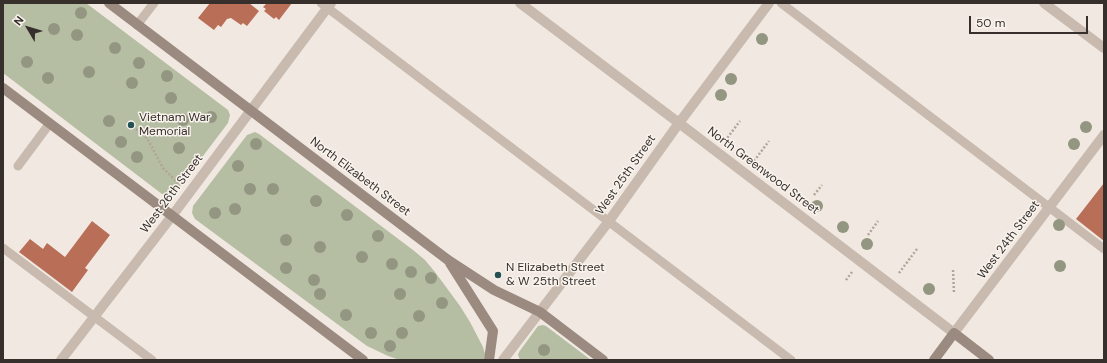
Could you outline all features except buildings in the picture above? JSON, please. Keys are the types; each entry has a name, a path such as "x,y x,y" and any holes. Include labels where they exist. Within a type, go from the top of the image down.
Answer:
{"main road":[{"name":"North Elizabeth Street","path":"109,3 448,260 494,290 540,312 603,360"},
{"path":"3,88 363,360"},
{"path":"448,260 493,331 489,360"},
{"name":"West 24th Street","path":"934,360 954,333"},
{"name":"North Greenwood Street","path":"954,333 989,360"}],"street":[{"name":"North Greenwood Street","path":"520,3 954,333"},
{"name":"West 25th Street","path":"503,360 609,221 679,123 769,3"},
{"path":"1044,3 1104,48"},
{"name":"West 26th Street","path":"62,360 251,111 326,5"},
{"name":"West 24th Street","path":"954,333 1104,135"}],"lane":[{"path":"137,25 154,3"},
{"path":"781,3 1104,249"},
{"path":"326,5 791,360"},
{"path":"18,166 50,123"},
{"path":"3,248 152,360"}],"path":[{"path":"726,141 740,122"},
{"path":"136,129 147,138 163,168 175,181 190,193"},
{"path":"754,161 769,141"},
{"path":"814,194 822,185"},
{"path":"868,235 878,221"},
{"path":"899,273 917,249"},
{"path":"953,270 954,293"},
{"path":"846,280 852,272"}],"green space":[{"path":"3,3 86,3 228,110 230,115 228,123 173,194 162,194 3,73"},
{"path":"255,132 425,260 460,306 470,322 483,347 485,354 484,360 400,360 367,346 195,219 192,213 193,206 247,135"},
{"path":"543,325 591,360 520,360 518,355 519,352 538,326"}],"place":[{"name":"Vietnam War Memorial","path":"131,125"},
{"name":"N Elizabeth Street & W 25th Street","path":"498,275"}]}
